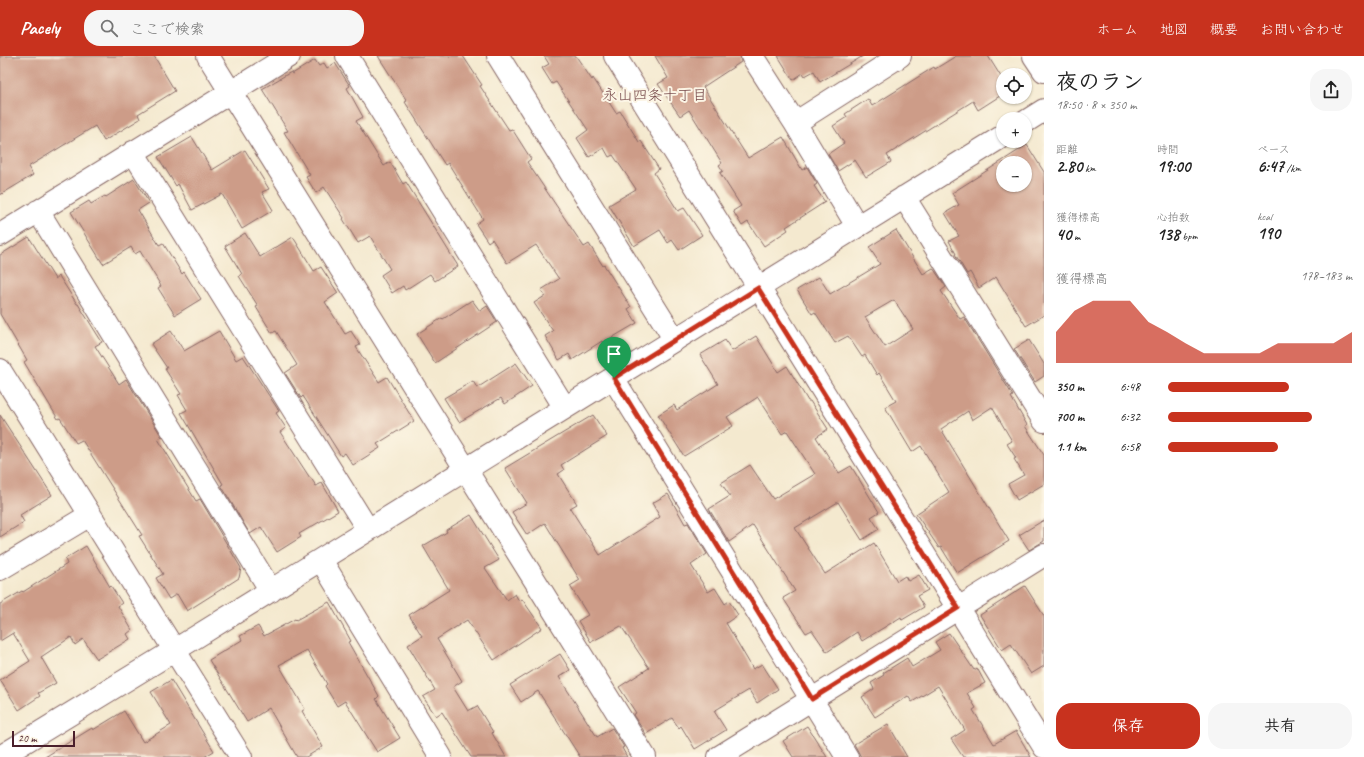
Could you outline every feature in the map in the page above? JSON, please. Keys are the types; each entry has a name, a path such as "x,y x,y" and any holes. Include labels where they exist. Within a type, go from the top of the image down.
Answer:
{"street":[{"path":"208,56 646,757"},
{"path":"0,235 289,56"},
{"path":"346,56 565,408"},
{"path":"498,56 675,340"},
{"path":"615,56 1044,747"},
{"path":"752,56 795,123 857,226"},
{"path":"795,123 900,56"},
{"path":"1034,56 1044,71"},
{"path":"1032,118 1044,110"},
{"path":"0,757 30,749 175,650 996,140"},
{"path":"133,152 368,530"},
{"path":"904,197 1044,421"},
{"path":"38,211 271,591"},
{"path":"0,370 8,398 90,515 240,757"},
{"path":"614,378 847,757"},
{"path":"0,569 90,515"},
{"path":"719,757 1044,555"},
{"path":"321,560 441,757"}],"building":[{"path":"0,56 154,56 175,91 138,114 140,119 104,141 95,126 28,167 33,175 0,195"},
{"path":"378,56 463,56 482,85 480,86 509,130 512,129 531,159 527,162 584,247 589,244 603,266 604,265 631,307 628,309 637,323 603,343 602,341 572,360 569,354 559,360 545,336 553,331 534,303 545,296 541,290 559,279 536,245 507,263 492,239 488,242 476,224 483,219 448,163 445,165"},
{"path":"544,56 576,56 592,80 593,78 616,113 620,111 639,142 641,141 659,169 654,173 678,211 684,208 702,235 679,250 672,240 668,243 660,230 634,246 609,205 636,189 613,155 609,157 604,148 589,157 577,138 588,130 556,82 552,84 542,68 549,64"},
{"path":"655,56 740,56 741,62 703,87 748,158 783,137 802,170 807,167 817,184 814,186 825,202 786,227 788,230 764,246 748,222 742,226 733,211 741,206 720,173 723,171 719,165 722,163 689,110 680,116 658,84 668,78"},
{"path":"778,56 863,56 820,82 814,71 805,76 803,73 793,80"},
{"path":"956,56 988,56 996,69 996,98 978,110 973,101 887,155 891,162 866,177 855,160 838,171 828,154 844,143 833,126 847,117 845,114 868,99 872,106 934,67 935,69"},
{"path":"315,60 319,66 324,63 327,68 335,63 350,86 347,88 363,117 356,121 384,166 390,162 403,184 406,182 458,266 435,281 430,274 405,290 403,286 392,293 381,275 390,269 370,236 358,243 324,187 316,193 306,177 310,175 284,132 288,131 262,89 291,72 292,74"},
{"path":"192,137 212,170 245,150 269,189 262,192 273,210 242,229 222,194 192,210 178,184 176,186 158,157"},
{"path":"1022,148 1029,148 1044,172 1044,315 1026,326 996,277 979,288 970,272 967,274 949,241 959,236 945,213 959,205 952,193 996,165 996,192 1032,192 1032,156 1010,156"},
{"path":"134,179 149,203 138,210 159,245 163,243 182,274 184,272 201,299 175,315 158,288 161,286 140,251 135,254 131,247 103,264 71,212 89,201 91,204 105,196 106,197"},
{"path":"896,230 923,274 933,268 946,287 941,291 960,319 964,317 1013,396 1011,397 1027,425 1025,426 1044,455 1044,484 1017,500 1008,484 1024,475 1007,444 1012,441 992,407 972,420 968,411 941,429 1009,541 957,573 941,547 939,548 916,514 949,492 921,446 912,452 885,407 896,401 879,373 877,375 865,355 862,357 848,336 835,343 815,312 812,314 797,290 819,277 830,294 880,264 869,247","holes":["894,300 913,329 885,347 865,317"]},
{"path":"245,233 260,257 293,237 314,271 321,267 338,293 325,302 345,334 351,331 360,345 356,347 379,382 387,377 414,421 377,444 380,448 353,465 345,453 341,456 303,396 301,398 285,373 297,365 276,331 272,333 256,307 258,306 239,276 242,274 225,246"},
{"path":"29,237 55,279 59,276 78,304 102,342 95,346 119,384 126,379 162,437 158,439 196,501 200,499 241,568 239,578 187,611 177,594 169,599 156,578 163,574 139,536 142,535 82,440 76,443 60,418 58,419 24,362 27,360 0,314 0,255"},
{"path":"472,300 480,311 487,306 497,322 435,363 417,334"},
{"path":"171,331 184,351 219,331 236,360 243,356 279,411 276,413 286,428 280,432 316,486 322,483 338,511 299,534 301,537 277,552 261,527 250,534 221,485 223,484 181,413 187,410 178,395 181,394 165,369 167,368 151,344"},
{"path":"756,336 778,372 787,366 808,401 810,401 828,429 816,437 839,473 851,466 879,512 871,517 879,529 862,540 838,502 795,528 825,574 874,543 897,581 905,576 908,581 919,575 928,590 917,596 924,607 902,620 901,617 862,641 857,632 827,652 812,630 806,633 783,598 795,591 753,525 729,542 709,509 730,496 721,483 750,465 773,499 815,474 787,431 782,434 758,397 727,417 733,426 684,456 658,415 674,405 677,410 718,384 700,355 725,340 732,351"},
{"path":"1029,340 1044,364 1044,376 1035,382 1014,349"},
{"path":"516,363 532,386 505,404 501,398 459,422 444,398 473,381 477,388"},
{"path":"0,415 52,495 20,515 24,522 0,537"},
{"path":"593,415 607,436 561,465 564,470 558,474 577,504 570,508 600,555 660,517 652,503 668,494 685,524 688,523 707,554 691,565 708,592 715,588 725,604 729,601 738,615 726,623 753,669 762,664 778,689 757,703 749,690 714,711 726,730 695,749 681,726 679,728 672,718 646,734 633,715 636,713 619,687 649,668 621,626 591,642 578,621 588,615 570,586 580,580 545,523 527,535 512,512 527,503 505,468"},
{"path":"471,515 499,560 485,568 507,600 515,594 519,601 522,599 542,628 494,660 467,620 437,639 462,681 453,687 468,711 477,706 506,757 471,757 442,712 436,716 423,697 435,690 408,645 422,636 409,615 449,590 423,546 447,532 446,530"},
{"path":"1044,520 1044,541 1029,550 1019,535"},
{"path":"86,546 110,587 111,586 122,603 118,606 132,630 127,634 130,639 97,659 83,639 75,645 71,637 41,657 56,683 38,693 40,696 19,710 0,680 30,661 13,633 0,641 0,604 22,591 23,592 67,564 65,559"},
{"path":"1025,586 1044,616 1044,666 1031,674 1011,644 1002,650 980,615"},
{"path":"329,602 351,641 348,642 379,696 376,699 400,738 377,752 345,701 337,706 325,686 327,684 307,650 279,665 305,709 302,711 323,747 306,757 297,757 269,708 247,722 209,660 242,640 240,636 258,626 264,636"},
{"path":"949,633 974,670 977,668 985,683 967,693 976,708 973,710 994,744 1016,731 1031,757 963,757 951,739 965,730 938,686 912,702 908,696 875,717 862,697 874,689 871,683 884,675 883,673 907,658 912,667 940,650 935,642"},
{"path":"560,654 570,670 559,677 597,737 612,728 624,747 622,748 627,757 580,757 538,691 521,702 510,685"},
{"path":"171,680 214,751 204,757 45,757 92,728 93,730 124,711 143,742 171,725 151,692"},
{"path":"888,724 907,757 861,757 854,744"},
{"path":"807,726 827,757 793,757 783,741"}],"district":[{"name":"永山四条十丁目","path":"655,95"}],"route":[{"path":"758,288 958,608 812,699 614,378 758,288"}]}
